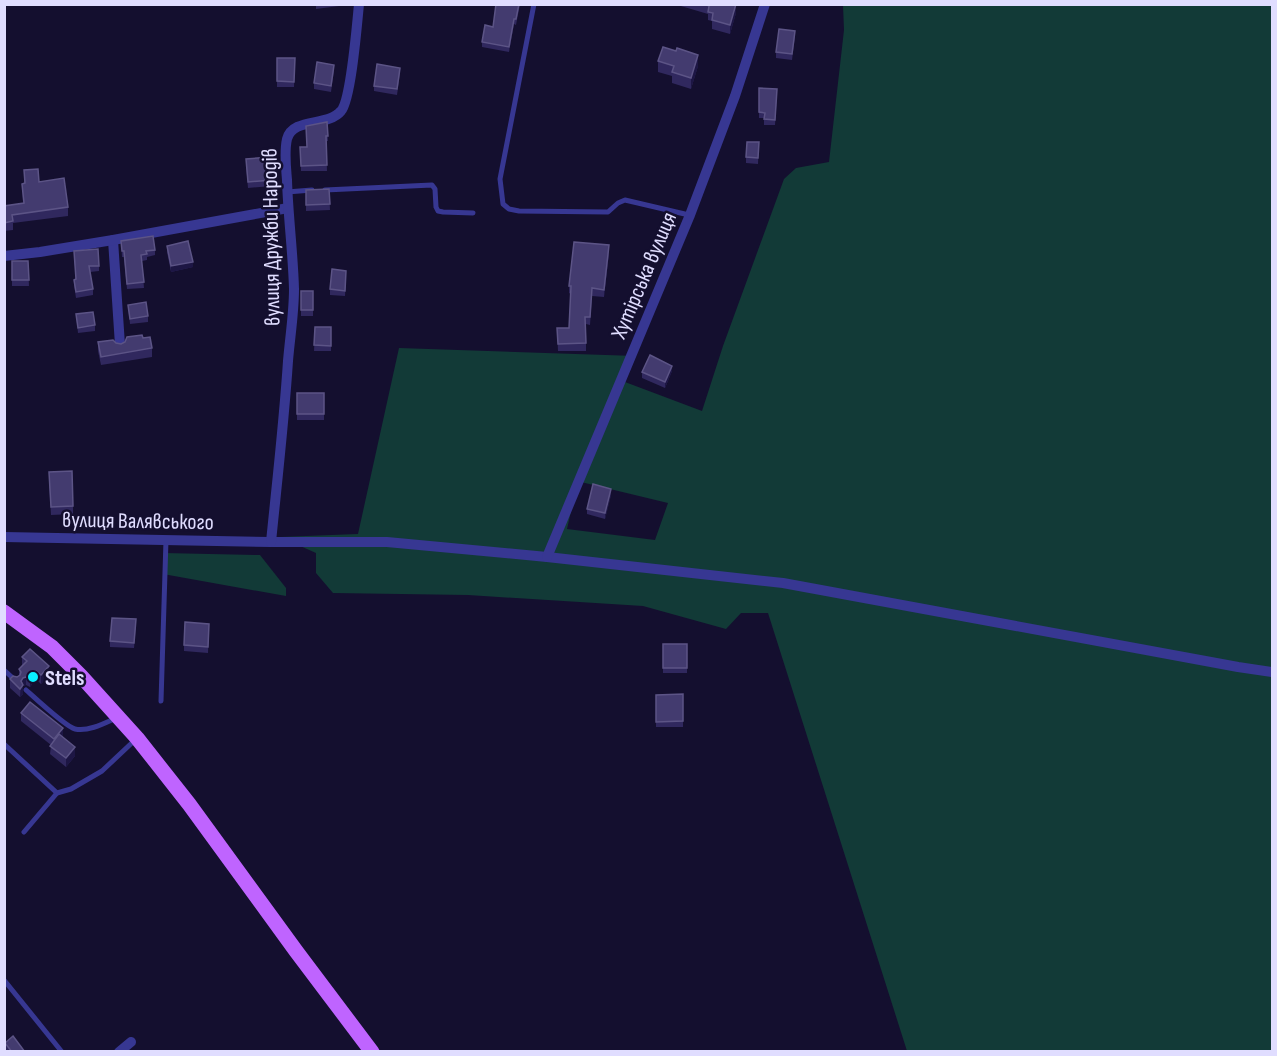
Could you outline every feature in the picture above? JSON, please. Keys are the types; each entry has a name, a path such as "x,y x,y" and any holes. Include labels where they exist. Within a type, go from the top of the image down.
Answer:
{"main road":[{"path":"4,612 51,647 81,676 137,738 189,804 372,1052"}],"street":[{"name":"вулиця Дружби Народів","path":"271,542 285,412 294,291 287,192 288,139 295,128 334,117 342,111 349,84 359,4"},
{"name":"Хутірська вулиця","path":"547,557 690,215 735,96 765,4"},
{"path":"4,256 113,240 288,208"},
{"path":"113,240 120,345"},
{"name":"вулиця Валявського","path":"4,537 387,542 547,557 783,583 1272,672"},
{"path":"119,1052 131,1042"}],"lane":[{"path":"534,4 500,179 503,204 519,212 608,212 625,200 690,215"},
{"path":"287,192 432,185 435,189 438,211 473,213"},
{"path":"160,701 166,540"},
{"path":"4,670 16,681"},
{"path":"26,690 62,721 75,729 96,728 118,717"},
{"path":"24,832 57,793 71,789 102,771 137,738"},
{"path":"4,744 57,793"},
{"path":"4,980 62,1052"}],"green space":[{"path":"843,5 1272,5 1272,1051 907,1051 768,613 741,613 726,629 643,606 468,595 333,593 316,573 316,553 280,537 358,534 399,348 636,356 625,382 702,411 723,346 784,179 796,168 829,162 844,30","holes":["581,482 668,503 655,540 567,529 574,498"]},
{"path":"163,553 260,555 286,588 286,596 163,574"}],"building":[{"path":"496,4 519,4 509,47 482,42 485,25 493,27"},
{"path":"705,4 736,4 730,25 712,20 713,13 708,12 709,6"},
{"path":"779,29 795,31 792,54 776,52"},
{"path":"663,47 676,51 677,48 698,55 691,78 672,72 674,66 658,61"},
{"path":"277,58 295,58 294,82 277,81"},
{"path":"317,62 334,65 331,86 314,83"},
{"path":"377,64 400,68 397,89 374,86"},
{"path":"759,88 777,89 775,120 764,119 765,113 759,112"},
{"path":"327,122 327,165 301,166 300,147 307,147 306,126"},
{"path":"747,142 759,142 758,158 746,157"},
{"path":"271,157 272,180 248,182 246,159"},
{"path":"38,169 39,182 64,178 68,207 12,215 13,221 4,223 4,206 24,203 22,184 25,183 24,170"},
{"path":"329,189 330,204 306,205 306,190"},
{"path":"153,236 155,250 146,251 147,254 141,255 144,282 127,284 121,241"},
{"path":"188,241 193,262 171,266 167,246"},
{"path":"574,242 609,245 604,290 592,288 590,317 585,317 586,343 558,344 557,328 569,328 571,286 569,286"},
{"path":"98,249 99,266 89,266 93,289 76,292 74,251"},
{"path":"12,261 28,261 29,280 12,280"},
{"path":"332,269 346,271 345,291 330,289"},
{"path":"301,291 313,291 313,310 301,310"},
{"path":"146,302 148,316 130,319 128,305"},
{"path":"93,312 95,325 78,328 76,314"},
{"path":"315,327 331,327 331,346 314,345"},
{"path":"142,335 143,338 150,337 152,348 101,357 98,342 113,340 121,344 127,337"},
{"path":"650,355 672,366 665,382 642,372"},
{"path":"297,393 324,393 324,414 297,414"},
{"path":"72,471 73,506 51,507 49,472"},
{"path":"593,484 611,489 605,513 587,509"},
{"path":"112,618 136,619 134,643 110,641"},
{"path":"185,622 209,624 208,647 184,645"},
{"path":"663,644 687,644 687,668 663,668"},
{"path":"30,649 49,666 41,675 36,671 30,678 23,678 21,681 23,685 20,689 10,679 20,675 19,669 27,661 22,657"},
{"path":"683,694 683,721 656,722 656,695"},
{"path":"30,702 63,728 54,739 21,713"},
{"path":"59,734 75,747 66,758 50,746"},
{"path":"13,1036 25,1052 12,1052 5,1043"}],"place":[{"name":"Stels","path":"33,677"}]}
